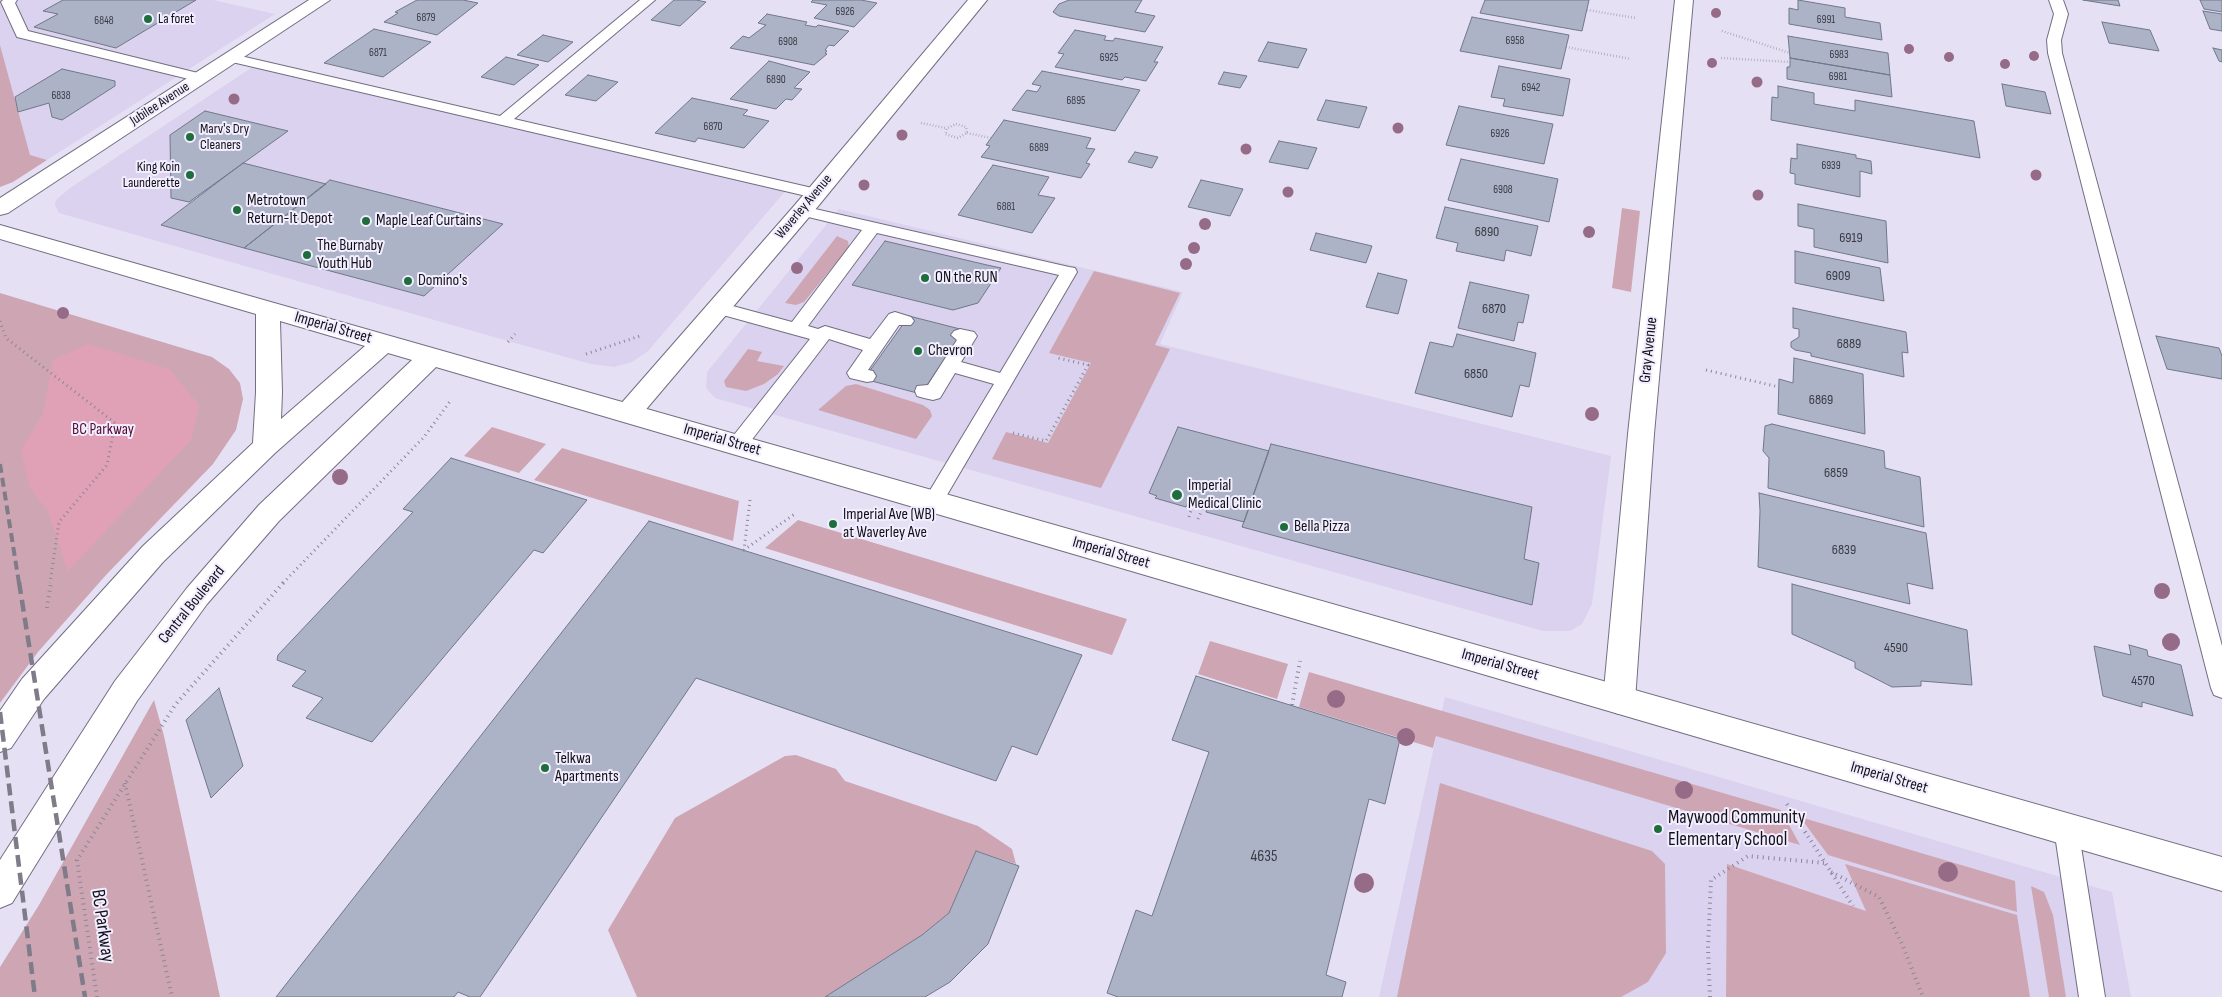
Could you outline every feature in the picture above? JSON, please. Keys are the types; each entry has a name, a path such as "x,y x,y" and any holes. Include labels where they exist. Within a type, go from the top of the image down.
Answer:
{"street":[{"name":"Jubilee Avenue","path":"0,208 321,0"},
{"name":"Waverley Avenue","path":"628,413 802,211 815,193 978,0"},
{"name":"Gray Avenue","path":"1619,700 1641,434 1684,0"},
{"name":"Imperial Street","path":"0,232 2222,874"},
{"path":"266,446 269,392 268,310"},
{"path":"0,738 32,689 153,554 266,446 384,343"},
{"name":"Central Boulevard","path":"0,891 126,691 197,596 269,513 432,356"}],"lane":[{"path":"10,0 8,2 22,34 201,78"},
{"path":"504,120 648,0"},
{"path":"2056,0 2061,14 2054,40 2055,52 2222,688"},
{"path":"232,58 815,193"},
{"path":"802,211 1068,272 933,502"},
{"path":"796,329 874,227"},
{"path":"718,308 822,336"},
{"path":"867,376 856,373 879,347 895,318 905,321"},
{"path":"737,445 825,332 879,347"},
{"path":"924,391 932,393 946,365 968,336 960,335"},
{"path":"946,365 1004,380"},
{"path":"2066,828 2092,997"}],"path":[{"path":"1587,10 1636,18"},
{"path":"1722,31 1790,53"},
{"path":"1566,48 1631,59"},
{"path":"1721,58 1790,62"},
{"path":"913,122 946,128 960,124 968,129 967,133"},
{"path":"946,128 945,134 950,137 962,137 967,133"},
{"path":"967,133 991,138"},
{"path":"0,321 6,338 115,423 107,465 59,522 47,608"},
{"path":"586,354 640,336"},
{"path":"1012,432 1046,441 1088,365 1052,356"},
{"path":"1706,370 1779,387"},
{"path":"172,997 125,782 175,704 258,609 424,437 439,418 444,406"},
{"path":"750,500 744,550 796,513"},
{"path":"1189,516 1194,504"},
{"path":"1198,519 1203,507"},
{"path":"1292,705 1300,661"},
{"name":"BC Parkway","path":"97,997 77,860 125,782"},
{"path":"1787,804 1853,906"},
{"path":"1710,997 1708,948 1711,880 1748,856 1826,863"},
{"path":"1831,872 1879,897 1902,944 1923,997"}],"shaded area":[{"path":"0,0 213,0 275,14 47,160 30,156 0,45"},
{"path":"257,64 789,187 648,351 632,362 614,367 591,364 508,341 59,213 55,205 56,200 70,188"},
{"path":"839,209 1183,292 1160,344 1611,456 1592,604 1582,624 1570,631 1543,631 715,398 706,388 707,372"},
{"name":"Maywood Community Elementary School","path":"1445,697 2112,892 2131,997 1379,997"}],"green space":[{"path":"0,45 30,155 47,160 13,182 0,187"},
{"path":"1622,208 1640,211 1631,292 1612,288"},
{"path":"837,236 848,241 849,247 804,302 796,305 785,303"},
{"path":"1094,271 1180,293 1155,345 1170,349 1101,488 992,459 1006,432 1048,443 1091,363 1049,353"},
{"name":"BC Parkway","path":"0,293 212,357 229,369 240,383 243,399 236,430 213,464 106,575 38,652 0,703"},
{"path":"88,344 169,369 199,405 191,440 68,571 48,511 30,488 21,450 43,414 53,360"},
{"path":"748,349 762,352 757,361 784,366 778,374 764,384 746,391 726,387 724,381"},
{"path":"856,384 923,405 930,410 932,416 916,439 818,410 846,386"},
{"path":"492,427 546,444 519,473 464,456"},
{"path":"562,448 739,501 733,541 534,480"},
{"path":"798,520 1127,619 1112,655 765,548"},
{"path":"1210,641 1288,664 1277,699 1198,674"},
{"path":"1309,672 1781,810 1800,845 1436,736 1433,748 1299,707"},
{"path":"154,700 164,736 220,997 0,997 0,967 39,905"},
{"path":"796,755 836,769 845,781 978,826 1012,849 1016,864 976,851 949,913 922,935 825,997 637,997 608,930 675,818 785,756"},
{"path":"1440,783 1652,851 1665,864 1666,953 1648,982 1621,997 1397,997"},
{"path":"1800,817 2015,881 2017,912 1828,855"},
{"path":"1727,864 1866,911 1845,864 2017,915 2030,997 1726,997"},
{"path":"2031,886 2044,892 2053,915 2066,997 2049,997"}],"building":[{"path":"63,0 196,0 116,48 34,27 58,14 43,11"},
{"path":"417,0 463,0 478,3 437,35 384,22 398,13 395,12"},
{"path":"674,0 706,2 680,26 651,20"},
{"path":"813,0 861,0 877,3 854,27 814,18 827,5 811,2"},
{"path":"1069,0 1142,0 1135,12 1155,16 1145,32 1059,16 1053,12 1059,4"},
{"path":"1485,0 1589,0 1582,31 1480,13"},
{"path":"1798,0 1845,8 1845,17 1880,23 1882,40 1789,24 1789,8 1798,10"},
{"path":"2083,0 2118,0 2120,6"},
{"path":"2200,0 2222,0 2222,12 2204,9"},
{"path":"2203,11 2222,14 2222,31 2210,29"},
{"path":"767,14 807,22 805,25 816,27 818,25 849,31 834,46 829,45 825,50 827,54 814,65 730,48 743,36 749,38 766,25 758,23"},
{"path":"1472,17 1569,35 1561,69 1460,51"},
{"path":"2102,22 2150,30 2159,51 2109,43"},
{"path":"374,29 431,42 383,77 324,63"},
{"path":"1075,30 1106,36 1104,40 1113,41 1115,38 1163,47 1154,62 1158,62 1146,81 1125,77 1122,80 1055,67 1064,54 1058,53"},
{"path":"543,35 573,42 548,62 517,55"},
{"path":"1788,36 1888,53 1890,75 1790,58"},
{"path":"1268,42 1307,49 1298,68 1258,61"},
{"path":"2213,48 2222,50 2222,62 2219,61"},
{"path":"506,57 539,65 514,85 481,77"},
{"path":"1790,58 1890,75 1892,97 1787,79 1787,67 1790,67"},
{"path":"769,61 810,72 794,88 802,89 792,100 786,99 776,109 730,99"},
{"path":"1499,66 1570,79 1563,116 1503,106 1505,99 1491,97"},
{"path":"62,69 115,81 115,86 62,120 52,117 49,103 18,112 15,97"},
{"path":"1042,71 1140,90 1115,131 1012,110 1027,90 1037,92 1041,86 1032,84"},
{"path":"1224,72 1247,76 1240,88 1218,84"},
{"path":"588,75 618,82 596,101 565,95"},
{"path":"2002,84 2045,92 2051,114 2006,106"},
{"path":"1778,86 1814,93 1814,104 1855,111 1855,100 1974,121 1980,158 1771,120 1772,97 1778,98"},
{"path":"692,98 748,110 743,115 769,121 744,148 698,138 695,142 655,133"},
{"path":"1326,100 1367,107 1359,128 1317,120"},
{"path":"1459,106 1553,124 1544,164 1446,145"},
{"path":"205,111 288,131 189,202 171,198 170,135"},
{"path":"1004,120 1091,138 1086,148 1095,149 1086,163 1090,164 1081,178 981,157 990,146 986,145"},
{"path":"1279,141 1317,148 1308,169 1269,162"},
{"path":"1797,144 1856,155 1856,158 1871,161 1872,174 1860,171 1860,197 1795,184 1795,174 1790,173 1791,158 1797,159"},
{"path":"1135,152 1158,157 1152,168 1128,162"},
{"path":"1461,159 1558,179 1549,222 1448,200"},
{"name":"Metrotown Return-It Depot","path":"243,163 326,184 244,248 161,225"},
{"path":"993,165 1049,177 1038,195 1055,198 1032,233 958,215"},
{"path":"330,180 503,224 424,296 244,248"},
{"path":"1201,180 1243,189 1230,216 1188,207"},
{"path":"1798,204 1886,221 1888,263 1814,247 1814,229 1798,226"},
{"path":"1445,207 1538,226 1531,256 1506,250 1504,261 1456,251 1458,243 1436,238"},
{"path":"1316,233 1372,246 1366,263 1310,250"},
{"path":"885,241 1001,268 978,303 953,310 852,285"},
{"path":"1795,251 1880,268 1884,301 1795,283"},
{"path":"1378,273 1407,280 1398,314 1366,307"},
{"path":"1470,282 1529,295 1523,323 1518,322 1514,341 1458,328"},
{"path":"1793,308 1906,332 1908,353 1902,352 1904,377 1811,356 1811,353 1795,350 1791,347 1791,342 1799,337 1799,329 1793,328"},
{"path":"909,316 964,330 921,394 864,379"},
{"path":"1457,334 1536,353 1529,387 1520,385 1512,417 1415,393 1430,342 1453,347"},
{"path":"2156,336 2219,348 2222,356 2222,379 2167,369"},
{"path":"1794,358 1863,374 1865,434 1778,414 1779,379 1793,383"},
{"path":"1772,424 1884,451 1885,468 1920,477 1924,527 1768,488 1769,458 1763,451 1765,426"},
{"path":"1178,427 1269,451 1244,522 1206,512 1207,508 1188,503 1186,507 1155,498 1157,496 1149,493"},
{"path":"1271,444 1532,507 1524,559 1539,563 1532,605 1242,527"},
{"path":"451,458 587,500 543,553 534,550 372,742 306,718 323,698 292,686 306,671 277,660 278,655 413,512 403,509"},
{"path":"1759,493 1926,533 1933,589 1907,583 1910,604 1758,567"},
{"name":"Telkwa Apartments","path":"649,521 1082,655 1037,755 1012,746 996,781 696,678 480,997 470,997 458,992 454,997 276,997"},
{"path":"1792,584 1967,630 1972,685 1921,681 1921,686 1892,687 1855,668 1855,662 1792,634"},
{"path":"2129,645 2147,650 2148,656 2181,665 2193,716 2142,702 2142,707 2103,696 2094,646 2131,655"},
{"path":"1196,676 1400,739 1385,804 1369,799 1326,975 1346,982 1342,997 1118,997 1107,993 1136,910 1152,916 1209,752 1172,740"},
{"path":"219,688 243,766 211,798 186,720"},
{"path":"976,851 1019,866 988,944 950,982 925,997 825,997 922,935 949,913"}],"railway":[{"path":"0,464 19,583"},
{"path":"19,582 85,997"},
{"path":"0,712 35,997"}],"place":[{"name":"La foret","path":"148,19"},
{"name":"Marv's Dry Cleaners","path":"190,137"},
{"name":"King Koin Launderette","path":"190,175"},
{"name":"Metrotown Return-It Depot","path":"237,210"},
{"name":"Maple Leaf Curtains","path":"366,221"},
{"name":"The Burnaby Youth Hub","path":"307,255"},
{"name":"ON the RUN","path":"925,278"},
{"name":"Domino's","path":"408,281"},
{"name":"Chevron","path":"918,351"},
{"name":"Imperial Medical Clinic","path":"1177,495"},
{"name":"Imperial Ave (WB) at Waverley Ave","path":"833,524"},
{"name":"Bella Pizza","path":"1284,527"},
{"name":"Telkwa Apartments","path":"545,768"},
{"name":"Maywood Community Elementary School","path":"1658,829"}]}
